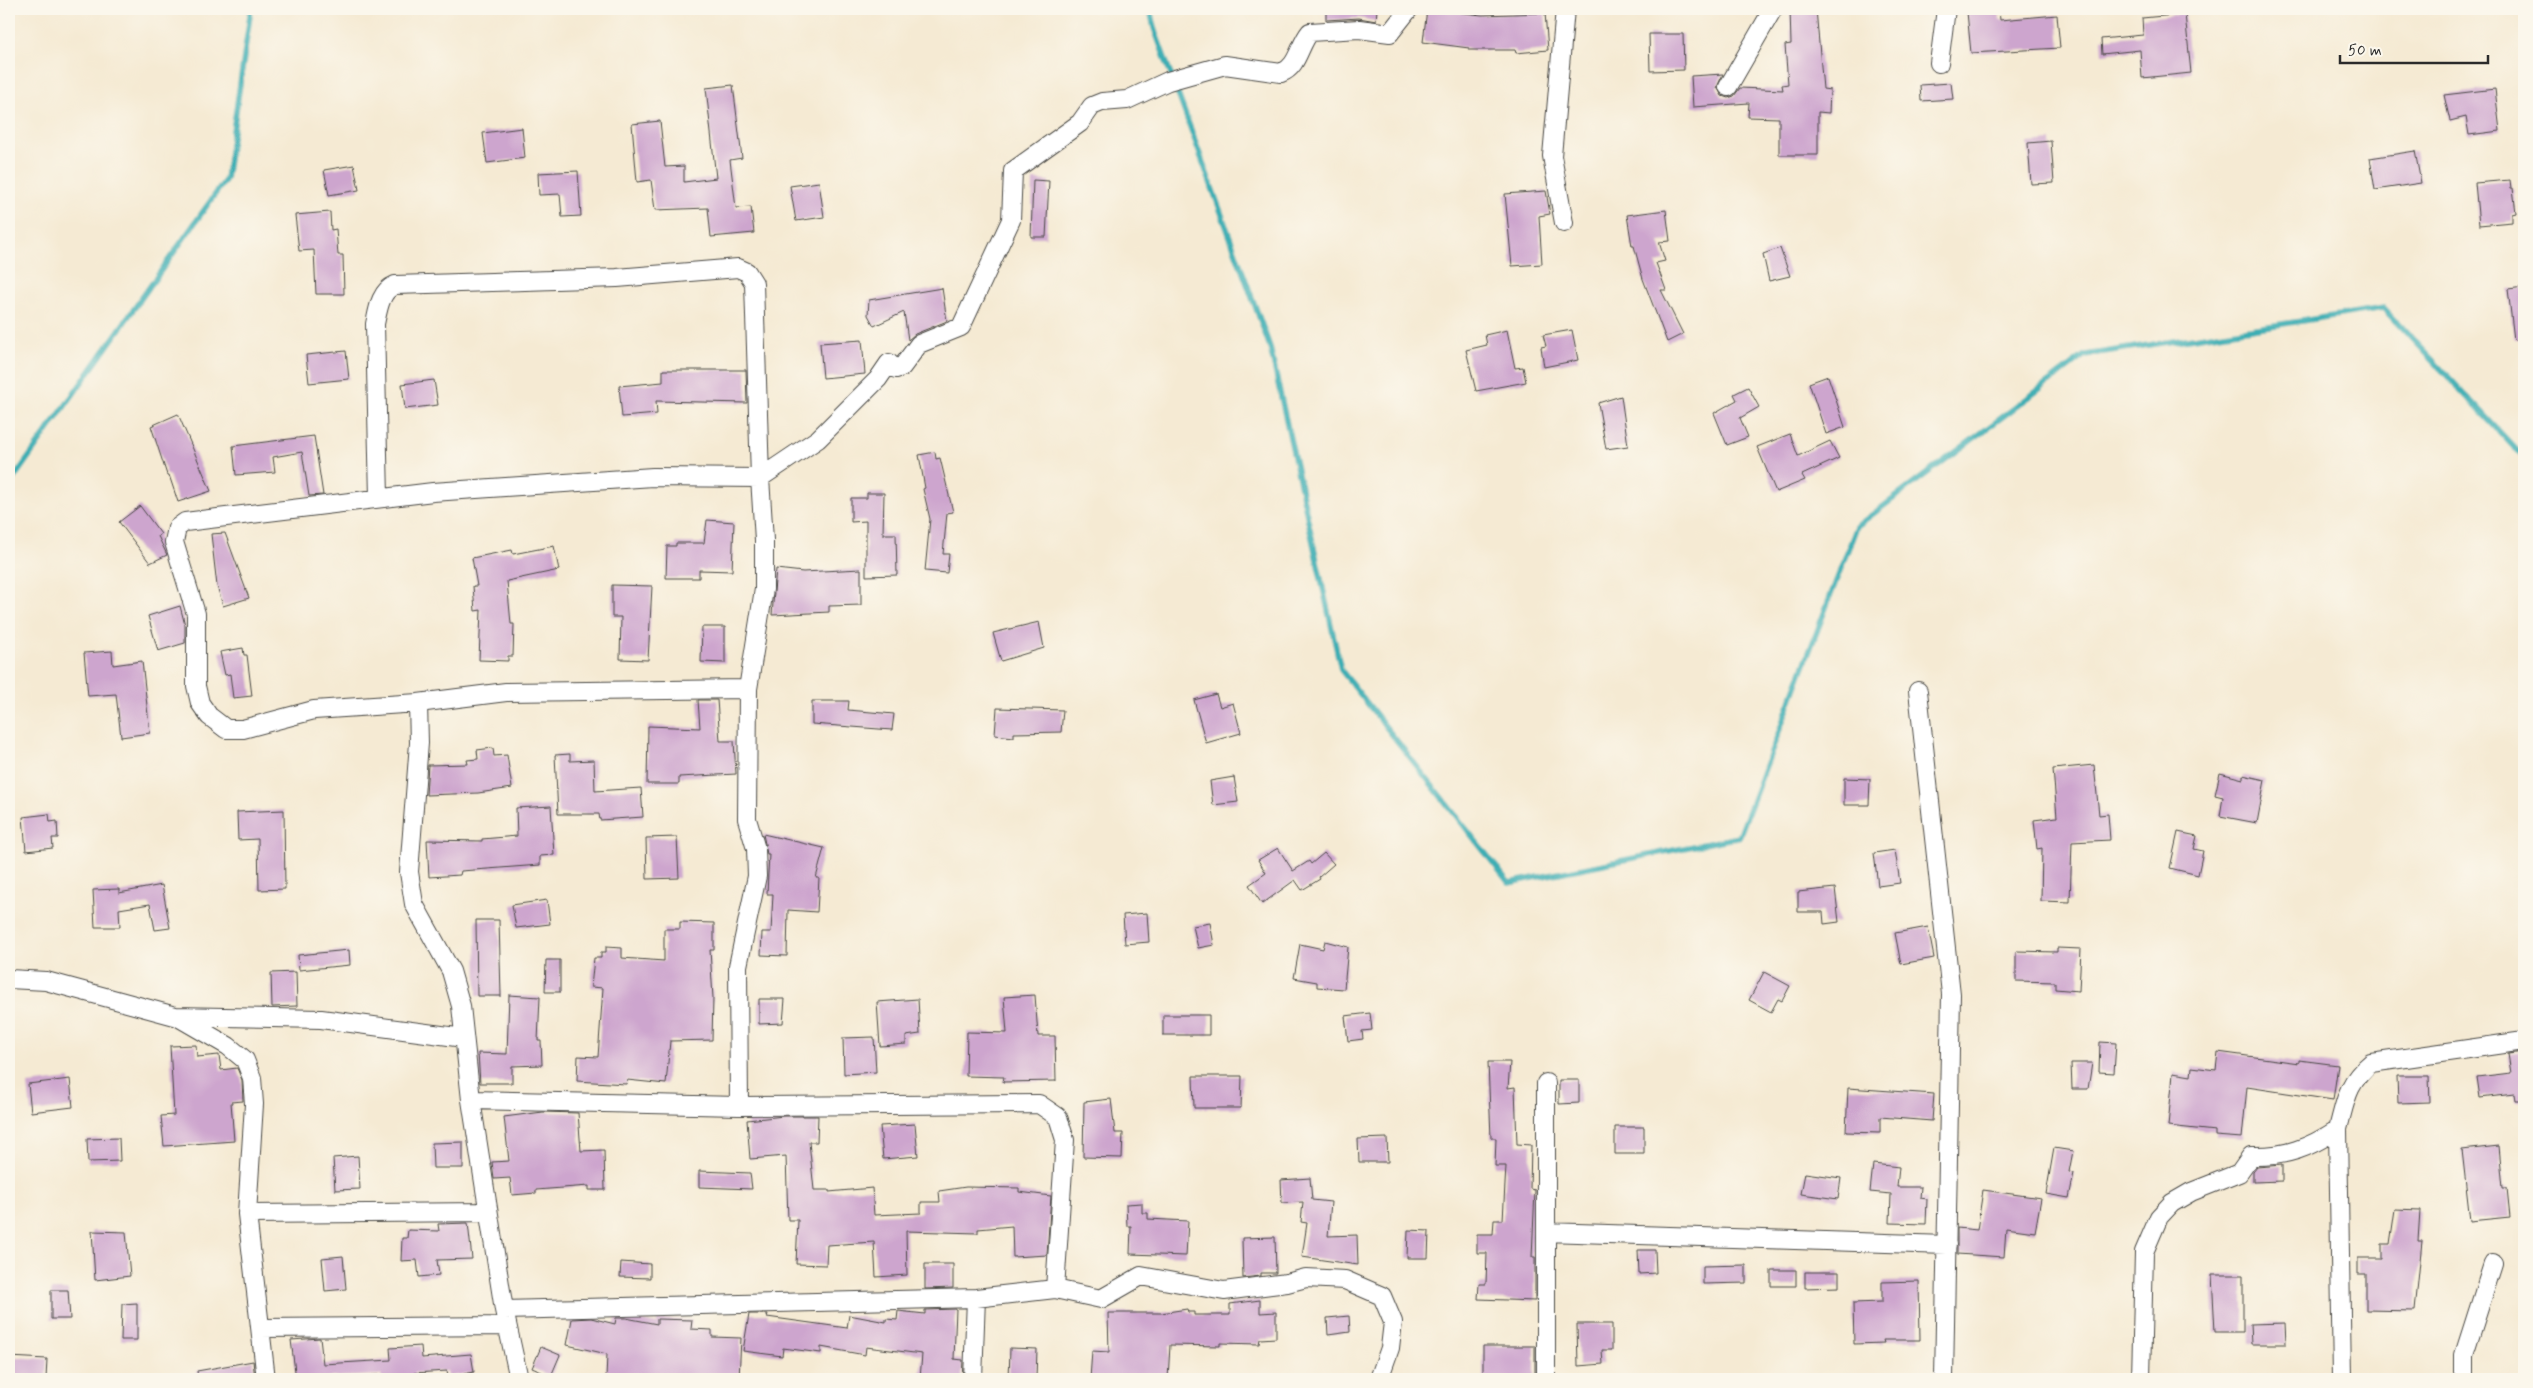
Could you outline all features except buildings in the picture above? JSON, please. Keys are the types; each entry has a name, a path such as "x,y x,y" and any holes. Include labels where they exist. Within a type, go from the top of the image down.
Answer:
{"street":[{"path":"748,689 506,692 418,703 314,710 243,729 226,729 209,716 200,703 196,686 196,614 174,542 177,528 185,522 216,517 433,492 653,477 760,478 818,439 878,379 889,363 896,368 902,367 919,344 961,326 1011,220 1013,171 1080,123 1092,106 1102,102 1127,100 1173,80 1225,64 1281,73 1288,70 1294,63 1310,32 1359,29 1390,33 1409,9"},
{"path":"1564,9 1552,156 1564,223"},
{"path":"1728,87 1773,9"},
{"path":"1939,63 1946,9"},
{"path":"379,498 375,324 382,297 389,288 396,285 617,278 738,268 747,272 754,283 760,478 764,540 764,589 748,689 747,819 756,850 757,876 738,966 739,1106"},
{"path":"1918,692 1951,994 1944,1379"},
{"path":"418,703 419,743 409,872 414,904 451,971 461,1006 471,1100 488,1212 505,1318 519,1379"},
{"path":"9,979 46,981 176,1016 321,1019 464,1038"},
{"path":"176,1016 228,1046 245,1060 252,1078 254,1104 247,1214 266,1379"},
{"path":"2342,1379 2338,1129 2349,1089 2357,1075 2371,1063 2524,1041"},
{"path":"1546,1084 1546,1379"},
{"path":"471,1100 739,1106 1039,1104 1058,1117 1065,1140 1055,1289"},
{"path":"2141,1379 2144,1252 2159,1217 2172,1203 2190,1192 2239,1173 2251,1156 2277,1156 2318,1142 2338,1129"},
{"path":"247,1214 488,1212"},
{"path":"1546,1232 1947,1245"},
{"path":"2464,1379 2464,1355 2493,1264"},
{"path":"260,1328 976,1298 1055,1289 1101,1299 1141,1276 1224,1292 1287,1283 1306,1278 1345,1280 1382,1296 1393,1322 1390,1348 1379,1379"},
{"path":"973,1379 976,1298"}],"waterway":[{"path":"9,485 226,179 251,9"},
{"path":"1150,9 1154,28 1270,347 1341,670 1509,883 1739,837 1857,526 2085,355 2384,308 2524,458"}]}
